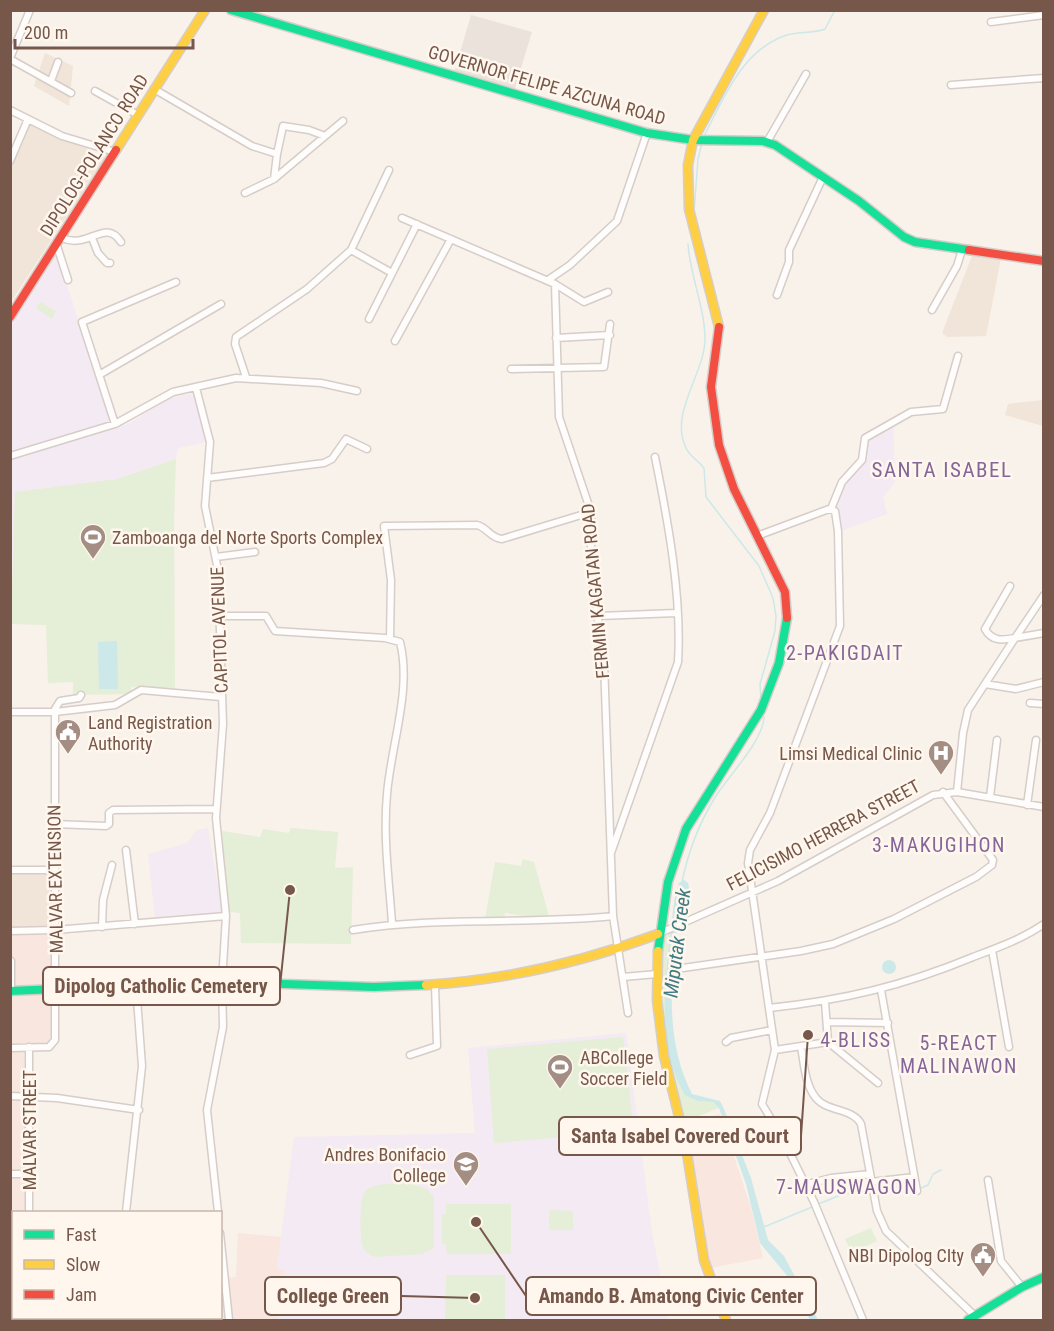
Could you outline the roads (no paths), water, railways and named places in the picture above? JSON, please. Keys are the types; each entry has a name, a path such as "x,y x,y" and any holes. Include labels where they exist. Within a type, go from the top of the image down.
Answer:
{"main road":[{"name":"DIPOLOG-POLANCO ROAD","path":"12,312 59,242 205,10"},
{"name":"GOVERNOR FELIPE AZCUNA ROAD","path":"231,10 647,133 700,140 767,142 823,177 904,237 915,242 1044,261"},
{"path":"726,1320 712,1296 706,1275 681,1116 662,1042 657,974 658,934 685,830 706,792 761,712 780,660 788,604 781,581 733,492 714,424 711,387 718,320 693,238 687,203 686,177 700,140 764,10"},
{"name":"FELICISIMO HERRERA STREET","path":"11,992 222,982 374,987 435,984 526,973 619,950 658,934"},
{"path":"972,1318 1022,1287 1044,1277"}],"street":[{"path":"30,10 10,58 70,93"},
{"path":"991,22 1044,15"},
{"path":"51,81 58,62"},
{"path":"767,142 806,74"},
{"path":"951,85 1044,78"},
{"path":"154,89 252,146 278,154"},
{"path":"95,90 138,115"},
{"path":"10,110 62,136 115,152"},
{"path":"10,161 28,119"},
{"path":"245,193 274,179 343,121"},
{"path":"274,179 283,126 309,130 325,136"},
{"path":"548,280 570,265 617,220 647,133"},
{"path":"246,377 235,344 236,337 307,289 351,250 389,170"},
{"path":"777,295 789,262 789,250 823,177"},
{"path":"402,218 548,280 584,302 608,292"},
{"path":"369,319 417,224"},
{"path":"68,280 59,242 92,238 113,231 121,242"},
{"path":"92,238 98,254 110,263"},
{"path":"395,341 451,239"},
{"path":"351,250 392,273"},
{"path":"932,310 957,266 962,250"},
{"path":"115,424 82,322 176,282"},
{"name":"FERMIN KAGATAN ROAD","path":"555,284 561,432 580,474 591,512 591,570 604,662 609,856 613,916 628,1013"},
{"path":"99,375 221,304"},
{"path":"512,369 604,367 610,324"},
{"path":"556,338 610,335"},
{"path":"758,536 831,509 842,482 862,460 865,438 911,412 944,409 958,356"},
{"path":"10,456 115,424 165,395 246,377 321,383 357,391"},
{"name":"CAPITOL AVENUE","path":"196,388 210,442 205,506 216,557 220,616 223,736 216,809 226,916 222,982 222,1041 207,1110 218,1211"},
{"path":"207,478 324,463 332,459 346,439 367,449"},
{"path":"609,856 673,680 679,641 671,543 655,457"},
{"path":"831,509 835,511 838,531 840,626 770,813 750,850 748,863 775,1050 762,1104 782,1137 814,1202 863,1320"},
{"path":"390,639 392,580 384,526 477,525 484,527 495,538 502,539 591,512"},
{"path":"216,557 255,552"},
{"path":"1010,586 985,629 990,636 1000,640 1044,633"},
{"path":"957,792 965,719 985,684 1044,595"},
{"path":"598,616 676,613"},
{"path":"220,616 266,616 274,631 390,639 400,642 403,659 402,693 390,760 386,818 392,923"},
{"path":"985,684 1016,689 1044,682"},
{"path":"10,712 55,712 115,705 141,690 221,697"},
{"path":"55,712 56,705 60,701 77,699 81,695"},
{"path":"1030,703 1044,705"},
{"name":"MALVAR EXTENSION","path":"29,1047 52,1045 54,1040 56,990 55,712"},
{"path":"990,797 997,740"},
{"path":"1027,805 1036,740"},
{"path":"683,968 801,951 843,940 905,914 976,877 992,865 991,858 943,792"},
{"name":"FELICISIMO HERRERA STREET","path":"658,934 752,894 839,849 924,800 943,792 957,792 1044,807"},
{"path":"54,824 106,826 109,812 113,810 216,809"},
{"path":"126,850 135,924"},
{"path":"102,927 103,900 112,865"},
{"path":"10,870 54,870"},
{"path":"10,931 102,927 226,916"},
{"path":"353,930 392,923 559,921 613,916"},
{"path":"769,1008 825,1002 881,990 992,950 1044,924"},
{"path":"992,950 1009,1047"},
{"path":"11,961 11,992"},
{"path":"623,977 657,974"},
{"path":"410,1055 437,1046 435,984"},
{"path":"126,1211 139,1110 142,1066 136,986"},
{"path":"881,990 917,1191"},
{"path":"825,1002 828,1042"},
{"path":"828,1022 888,1023"},
{"path":"726,1041 772,1030"},
{"path":"775,1050 828,1042 878,1083"},
{"path":"10,1048 29,1047"},
{"name":"MALVAR STREET","path":"29,1047 29,1211"},
{"path":"801,1047 807,1080 816,1098 824,1106 858,1119 874,1195 886,1231 972,1318"},
{"path":"10,1096 28,1096 139,1110"},
{"path":"10,1174 29,1174"},
{"path":"804,1185 831,1178 871,1181 914,1176"},
{"path":"988,1179 1001,1261 1022,1287"},
{"path":"222,1252 229,1320"},
{"path":"857,1305 868,1320"}],"water":[{"path":"117,641 118,689 99,689 98,642"},
{"path":"684,880 688,883 689,895 677,931 672,1014 674,1035 684,1075 692,1094 720,1101 751,1178 768,1240 784,1256 818,1320 810,1320 789,1278 760,1243 746,1184 719,1108 713,1102 698,1101 685,1095 676,1076 666,1035 665,993 674,900 679,883"},
{"path":"889,960 894,962 896,967 894,972 889,974 884,972 882,967 884,962"}],"waterway":[{"name":"Miputak Creek","path":"704,136 735,78 756,53 769,43 784,36 825,29 835,10"},
{"name":"Miputak Creek","path":"694,212 698,159 702,143"},
{"name":"Miputak Creek","path":"688,244 703,316 705,340 699,367 684,408 682,435 686,448 704,468 706,497 759,566 773,598 776,616 775,631 760,684 761,700"},
{"name":"Miputak Creek","path":"682,882 687,860 704,818 714,799 758,737 764,717"},
{"path":"921,1188 928,1185 933,1174 941,1170"},
{"path":"816,1205 843,1194 872,1191"},
{"path":"877,1193 912,1191"},
{"path":"764,1227 812,1207"}],"place":[{"name":"Zamboanga del Norte Sports Complex","path":"93,560"},
{"name":"Land Registration Authority","path":"68,755"},
{"name":"Limsi Medical Clinic","path":"941,776"},
{"name":"Dipolog Catholic Cemetery","path":"290,890"},
{"name":"Santa Isabel Covered Court","path":"808,1035"},
{"name":"ABCollege Soccer Field","path":"560,1090"},
{"name":"Andres Bonifacio College","path":"466,1187"},
{"name":"Amando B. Amatong Civic Center","path":"476,1222"},
{"name":"NBI Dipolog CIty","path":"983,1278"},
{"name":"College Green","path":"475,1298"}],"district":[{"name":"SANTA ISABEL","path":"942,470"},
{"name":"2-PAKIGDAIT","path":"845,653"},
{"name":"3-MAKUGIHON","path":"939,845"},
{"name":"4-BLISS","path":"856,1040"},
{"name":"5-REACT MALINAWON","path":"959,1054"},
{"name":"7-MAUSWAGON","path":"847,1187"}]}
